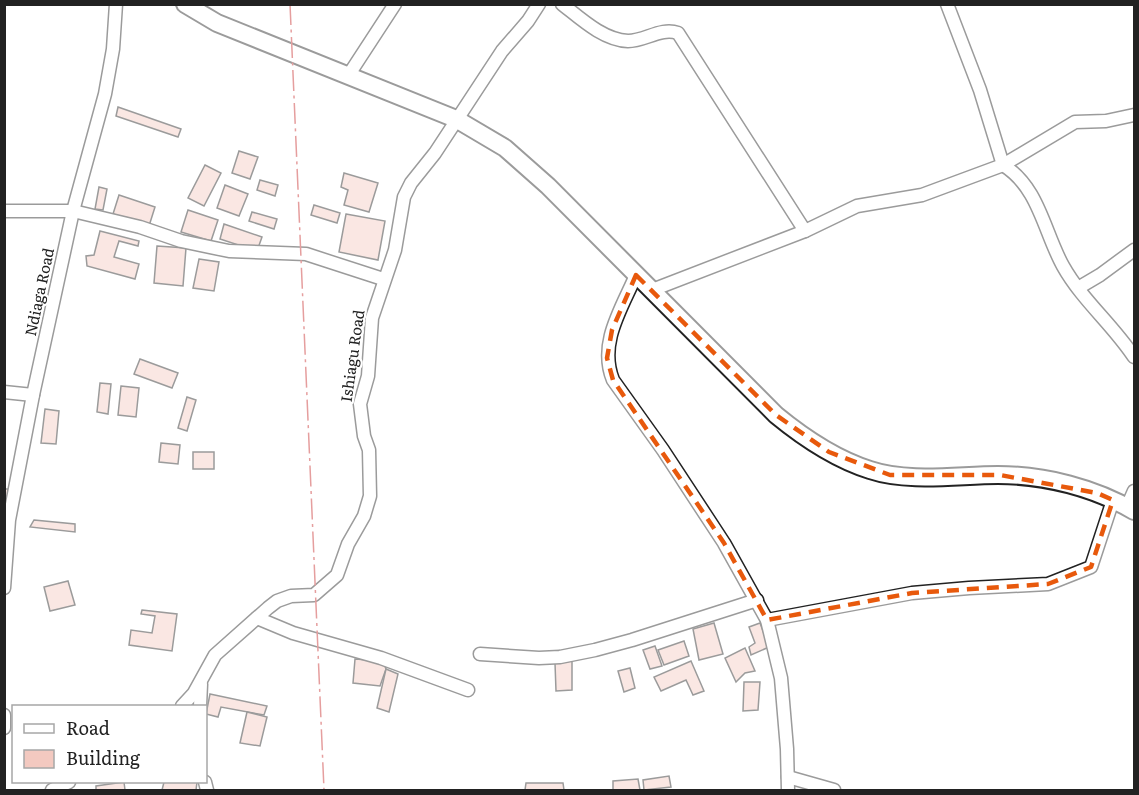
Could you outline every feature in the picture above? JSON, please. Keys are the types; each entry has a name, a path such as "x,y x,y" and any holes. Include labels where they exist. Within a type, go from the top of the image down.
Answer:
{"main road":[{"path":"185,4 217,23 456,119 505,148 526,165 776,415 806,439 869,470 890,475 951,477 1000,475 1041,479 1097,493 1125,506"}],"street":[{"name":"Ndiaga Road","path":"4,588 7,520 73,211 105,94 113,49 116,4"},
{"path":"348,76 395,4"},
{"name":"Ishiagu Road","path":"183,705 194,693 215,655 256,618 277,602 291,596 314,595 337,575 348,544 369,505 369,450 363,435 360,404 369,368 372,318 383,279 395,250 404,197 411,183 435,153 502,51 528,21 539,4"},
{"path":"562,4 593,27 617,39 628,41 666,31 678,33 805,231"},
{"path":"946,4 980,90 1003,165 1014,171 1026,186 1038,207 1064,267 1078,288 1134,357"},
{"path":"652,290 805,231 857,206 922,195 1003,165 1075,122 1106,121 1134,114"},
{"path":"4,211 73,211 140,227 181,241 229,251 306,254 383,279"},
{"path":"1078,288 1134,250"},
{"path":"636,275 612,330 607,358 608,369 613,380 663,450 724,543 767,620 781,678 788,790"},
{"path":"4,392 33,396"},
{"path":"767,620 912,593 1048,584 1091,567 1134,491"},
{"path":"480,654 560,657 632,640 757,600"},
{"path":"256,618 293,633 381,658 468,690"},
{"path":"200,705 201,679"},
{"path":"4,715 4,728"},
{"path":"788,777 834,790"},
{"path":"52,790 67,783"}],"highlighted area":[{"path":"636,275 776,415 829,452 890,475 1000,475 1097,493 1113,500 1091,567 1072,575 1048,584 912,593 767,620 724,543 613,380 607,358 612,330"}],"building":[{"path":"118,107 181,129 178,137 116,116"},
{"path":"239,151 258,157 250,179 232,173"},
{"path":"205,165 221,173 204,206 188,198"},
{"path":"344,173 378,183 369,212 344,205 348,190 341,187"},
{"path":"260,180 278,185 275,196 257,190"},
{"path":"225,185 248,194 239,216 217,208"},
{"path":"99,187 107,189 103,210 95,209"},
{"path":"119,195 155,207 149,226 113,214"},
{"path":"314,205 340,213 337,223 311,215"},
{"path":"188,210 218,220 211,241 181,232"},
{"path":"252,212 277,219 274,229 249,221"},
{"path":"346,214 385,221 378,260 339,252"},
{"path":"224,224 262,237 257,251 220,239"},
{"path":"100,231 139,241 138,246 119,241 114,257 139,264 135,279 87,266 86,256 94,255"},
{"path":"157,246 186,248 183,286 154,283"},
{"path":"199,259 219,262 214,291 193,288"},
{"path":"140,359 178,373 172,388 134,374"},
{"path":"100,383 111,384 108,414 97,412"},
{"path":"121,386 139,388 136,417 118,415"},
{"path":"187,397 196,400 187,431 178,428"},
{"path":"45,409 59,411 56,444 41,443"},
{"path":"161,443 180,445 178,464 159,462"},
{"path":"193,452 214,452 214,469 193,469"},
{"path":"4,489 8,489 7,517 4,517"},
{"path":"34,520 75,524 75,532 30,527"},
{"path":"68,581 75,605 50,611 44,587"},
{"path":"142,610 177,614 172,651 129,645 131,630 152,633 155,616 141,614"},
{"path":"714,623 723,654 699,660 693,629"},
{"path":"760,623 769,647 751,655 749,647 755,643 749,627"},
{"path":"684,641 689,656 664,665 658,650"},
{"path":"655,646 662,666 650,669 643,650"},
{"path":"745,648 755,671 745,673 736,682 725,658"},
{"path":"355,659 383,661 386,669 380,686 353,683"},
{"path":"572,661 572,690 556,691 555,663"},
{"path":"691,661 704,691 693,695 686,680 661,691 654,677"},
{"path":"630,668 635,688 624,692 618,671"},
{"path":"386,669 398,674 389,712 377,708"},
{"path":"744,682 760,682 758,710 743,711"},
{"path":"210,694 267,706 264,715 221,707 218,717 207,714"},
{"path":"247,712 267,717 260,746 240,743"},
{"path":"669,776 671,787 644,790 643,780"},
{"path":"638,779 640,790 613,790 613,781"},
{"path":"124,783 125,790 96,790 96,786"},
{"path":"164,783 197,783 196,790 162,790"},
{"path":"526,783 563,783 564,790 525,790"}],"power":[{"path":"290,4 324,790"}]}
